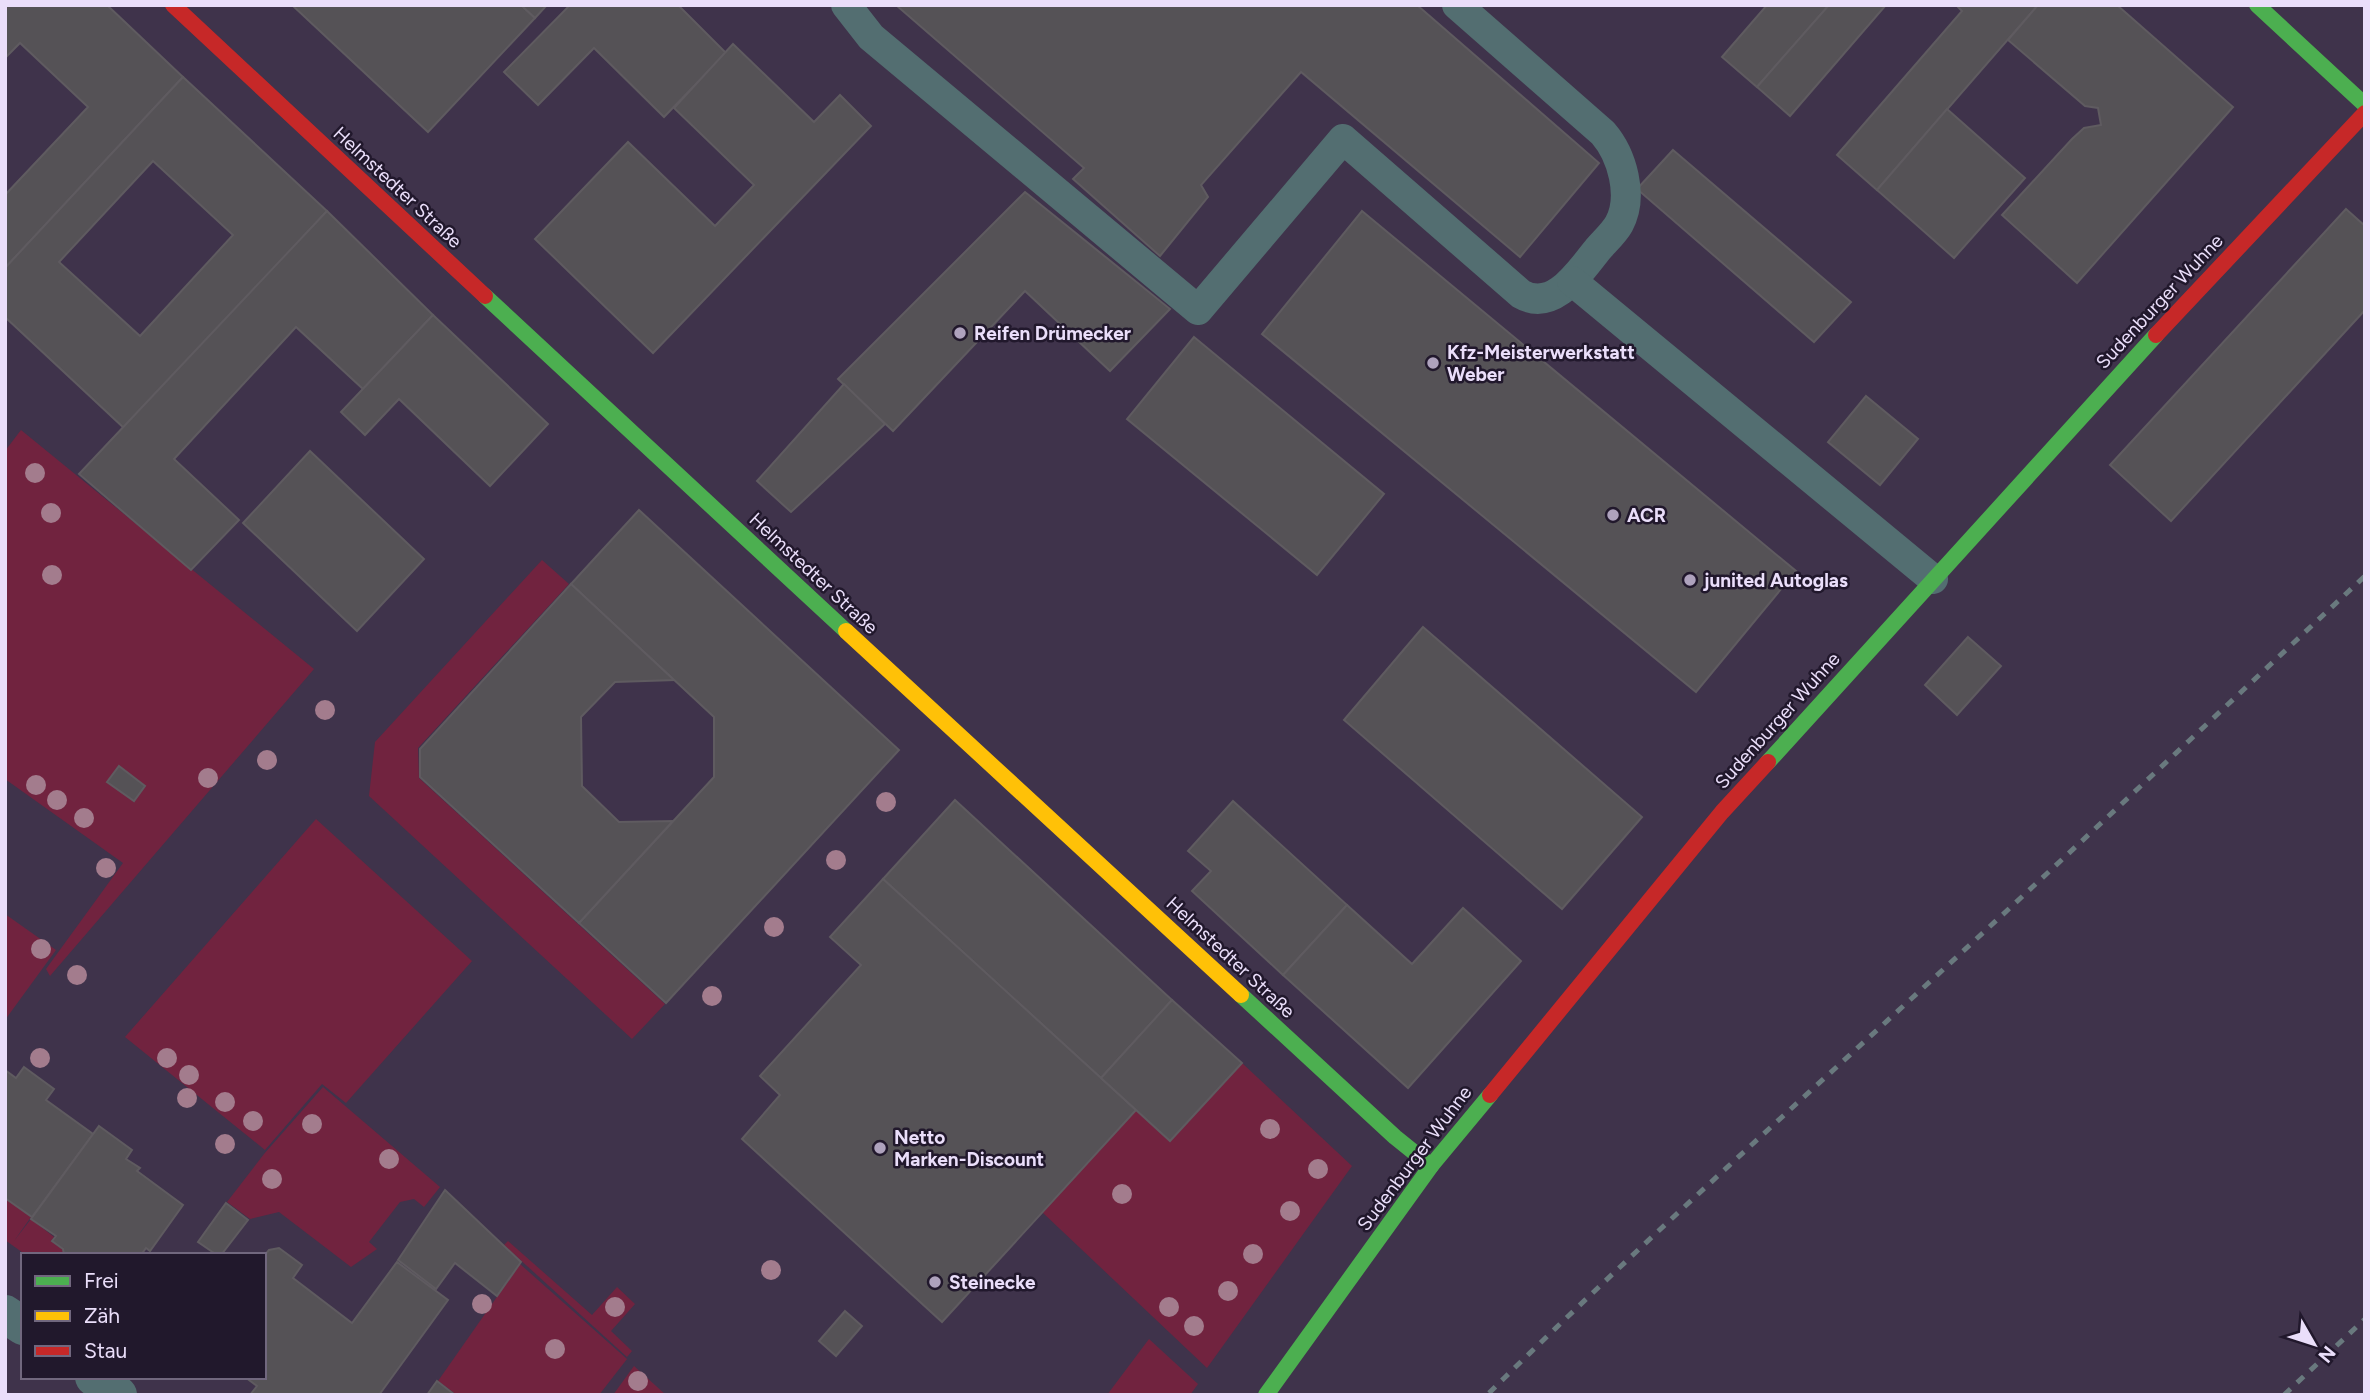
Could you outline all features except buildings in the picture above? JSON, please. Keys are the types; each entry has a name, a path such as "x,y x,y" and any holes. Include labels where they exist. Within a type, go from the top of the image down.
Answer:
{"street":[{"name":"Helmstedter Straße","path":"173,5 660,459 1395,1136 1431,1166"},
{"path":"2257,5 2365,105"},
{"name":"Sudenburger Wuhne","path":"1266,1395 1431,1166 1722,812 2124,369 2365,113"},
{"path":"5,1314 21,1325"},
{"path":"97,1379 118,1395"}],"lane":[{"path":"846,5 871,37 1198,310 1343,139 1521,294 1531,299 1545,297 1572,281 1619,225 1624,189 1617,153 1603,133 1457,5"},
{"path":"1572,281 1933,579"}],"shaded area":[{"path":"21,430 314,669 50,976 46,969 123,863 5,779 5,451"},
{"path":"542,560 569,584 418,748 419,778 665,1004 632,1039 369,796 375,742"},
{"path":"316,819 472,961 346,1103 322,1084 265,1150 125,1037"},
{"path":"5,914 56,950 5,1020"},
{"path":"1242,1063 1352,1166 1207,1368 1042,1212 1136,1110 1170,1141"},
{"path":"323,1087 440,1187 424,1207 414,1199 400,1202 369,1242 377,1249 351,1267 279,1212 250,1219 227,1202 264,1154"},
{"path":"5,1198 31,1217 14,1241 31,1219 54,1237 51,1241 67,1253 23,1253 5,1240"},
{"path":"508,1241 592,1315 617,1287 635,1304 611,1331 632,1351 627,1357 504,1245"},
{"path":"520,1264 627,1359 599,1395 457,1395 438,1381"},
{"path":"1149,1339 1198,1384 1190,1395 1107,1395"},
{"path":"634,1366 666,1395 613,1395"}],"railway":[{"path":"1489,1393 1645,1243 2025,894 2365,576"},
{"path":"2284,1395 2365,1319"}],"traffic: fast":[{"path":"2257,5 2365,105"},
{"path":"485,296 846,631"},
{"path":"1768,762 2156,335"},
{"path":"1241,995 1395,1137 1431,1166"},
{"path":"1266,1395 1431,1166 1490,1095"}],"traffic: slow":[{"path":"846,631 1241,995"}],"traffic: jam":[{"path":"173,5 485,296"},
{"path":"2156,335 2365,113"},
{"path":"1490,1095 1722,812 1768,762"}],"place":[{"name":"Reifen Drümecker","path":"960,333"},
{"name":"Kfz-Meisterwerkstatt Weber","path":"1433,363"},
{"name":"ACR","path":"1613,515"},
{"name":"junited Autoglas","path":"1690,580"},
{"name":"Netto Marken-Discount","path":"880,1148"},
{"name":"Steinecke","path":"935,1282"}]}
